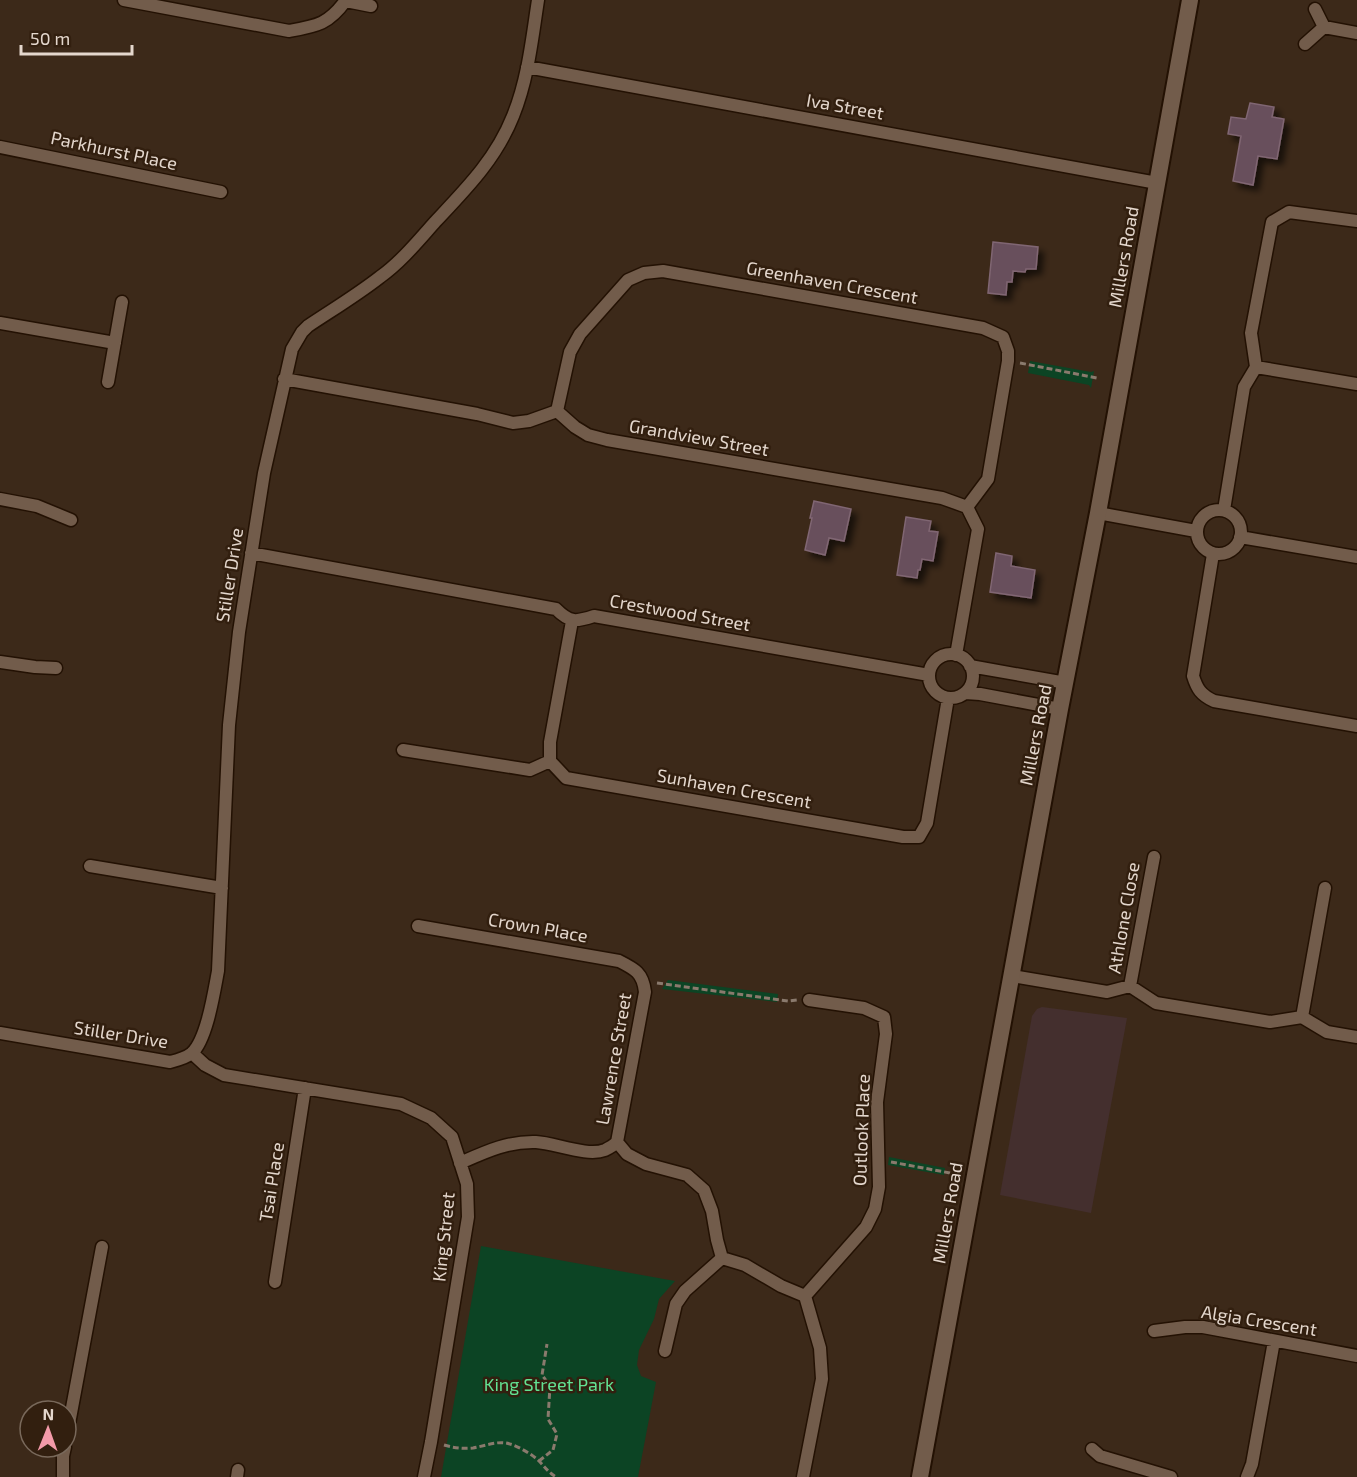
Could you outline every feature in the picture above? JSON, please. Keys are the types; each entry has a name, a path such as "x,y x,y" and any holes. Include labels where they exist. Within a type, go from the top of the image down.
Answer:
{"street":[{"path":"124,0 289,31 313,27 334,16 346,0 371,6"},
{"name":"Stiller Drive","path":"0,1033 170,1062 192,1053 198,1044 210,1008 218,971 232,691 239,632 264,473 292,349 302,332 381,276 410,250 478,175 497,149 519,100 538,0"},
{"name":"Millers Road","path":"920,1477 1191,0"},
{"path":"1315,9 1324,27"},
{"path":"1324,27 1357,33"},
{"path":"1305,44 1324,27"},
{"name":"Iva Street","path":"527,67 1157,183"},
{"name":"Parkhurst Place","path":"0,147 220,192"},
{"path":"1224,510 1244,387 1256,367 1251,333 1272,222 1289,212 1357,221"},
{"name":"Greenhaven Crescent","path":"557,411 570,352 580,334 628,280 644,273 663,271 983,328 1003,337 1008,351 1008,361"},
{"path":"108,382 122,302"},
{"path":"0,323 115,343"},
{"path":"956,655 978,529 967,507 987,479 1008,361"},
{"path":"1256,367 1357,384"},
{"path":"284,379 477,414 513,423 529,421 557,411"},
{"name":"Grandview Street","path":"557,411 588,435 607,440 942,498 967,507"},
{"path":"0,499 37,506 71,520"},
{"path":"1216,510 1224,510 1236,517 1241,530 1238,544 1227,553 1221,554 1214,554 1206,550 1197,538 1196,531 1202,517 1216,510"},
{"path":"1098,513 1196,531"},
{"path":"1240,537 1357,557"},
{"path":"251,553 556,609 572,621 550,742 550,761 530,770 403,750"},
{"path":"1214,554 1193,676 1196,688 1204,696 1214,701 1357,726"},
{"name":"Crestwood Street","path":"572,621 594,616 929,675"},
{"path":"956,655 962,657 970,666 973,681 965,693 948,698 936,692 929,675 931,668 941,657 956,655"},
{"path":"0,662 56,668"},
{"path":"970,666 1066,682"},
{"path":"965,693 1060,709"},
{"name":"Sunhaven Crescent","path":"550,761 566,778 903,837 919,837 927,823 948,698"},
{"name":"Athlone Close","path":"1130,986 1154,857"},
{"path":"90,866 222,888"},
{"path":"1302,1017 1325,888"},
{"name":"Crown Place","path":"418,926 619,961 635,968 644,982"},
{"path":"1012,976 1107,992 1130,986 1156,1003 1270,1022 1302,1017 1327,1032 1357,1037"},
{"name":"Lawrence Street","path":"617,1142 645,992 644,982"},
{"name":"Outlook Place","path":"805,1296 866,1227 875,1209 879,1187 877,1102 886,1034 884,1017 864,1008 809,1000"},
{"name":"King Street","path":"192,1053 205,1065 224,1075 401,1104 430,1118 452,1137 467,1184 468,1217 424,1477"},
{"name":"Tsai Place","path":"274,1282 306,1088"},
{"path":"460,1163 491,1149 513,1143 537,1142 582,1151 604,1150 617,1142 627,1154 646,1164 687,1176 704,1190 712,1211 722,1258"},
{"path":"74,1399 102,1247"},
{"path":"722,1258 745,1265 781,1286 805,1296 820,1348 822,1379 803,1477"},
{"path":"665,1351 676,1304 685,1291 722,1258"},
{"name":"Algia Crescent","path":"1154,1331 1203,1327 1357,1356"},
{"path":"1247,1477 1252,1464 1274,1341"},
{"path":"1092,1449 1100,1456 1171,1477"},
{"path":"63,1459 63,1477"}],"path":[{"path":"1008,361 1097,378"},
{"path":"644,982 788,1001 809,1000"},
{"path":"878,1160 975,1178"},
{"path":"539,1461 553,1450 557,1434 548,1419 550,1386 542,1375 547,1344"},
{"path":"431,1442 458,1448 474,1448 493,1443 510,1444 530,1454 548,1473 556,1477"}],"shaded area":[{"path":"1042,1007 1127,1018 1091,1213 1000,1195 1032,1016 1037,1009"}],"green space":[{"path":"1030,361 1094,371 1091,388 1089,385 1028,373"},
{"path":"668,980 778,994 777,1002 662,989"},
{"path":"889,1157 945,1168 944,1175 888,1165"},
{"name":"King Street Park","path":"481,1246 675,1281 659,1299 654,1319 639,1350 637,1365 641,1376 656,1382 638,1477 441,1477"}],"building":[{"path":"1250,103 1274,107 1272,117 1284,119 1277,159 1258,156 1253,185 1233,181 1241,136 1228,134 1231,117 1246,119"},
{"path":"993,242 1038,247 1036,269 1026,269 1025,272 1013,271 1012,282 1007,282 1006,295 988,293"},
{"path":"814,501 851,509 844,541 829,538 825,555 805,550"},
{"path":"906,517 931,521 929,531 938,532 933,561 922,559 917,578 897,575"},
{"path":"996,553 1012,556 1011,566 1035,570 1031,598 990,592"}]}
